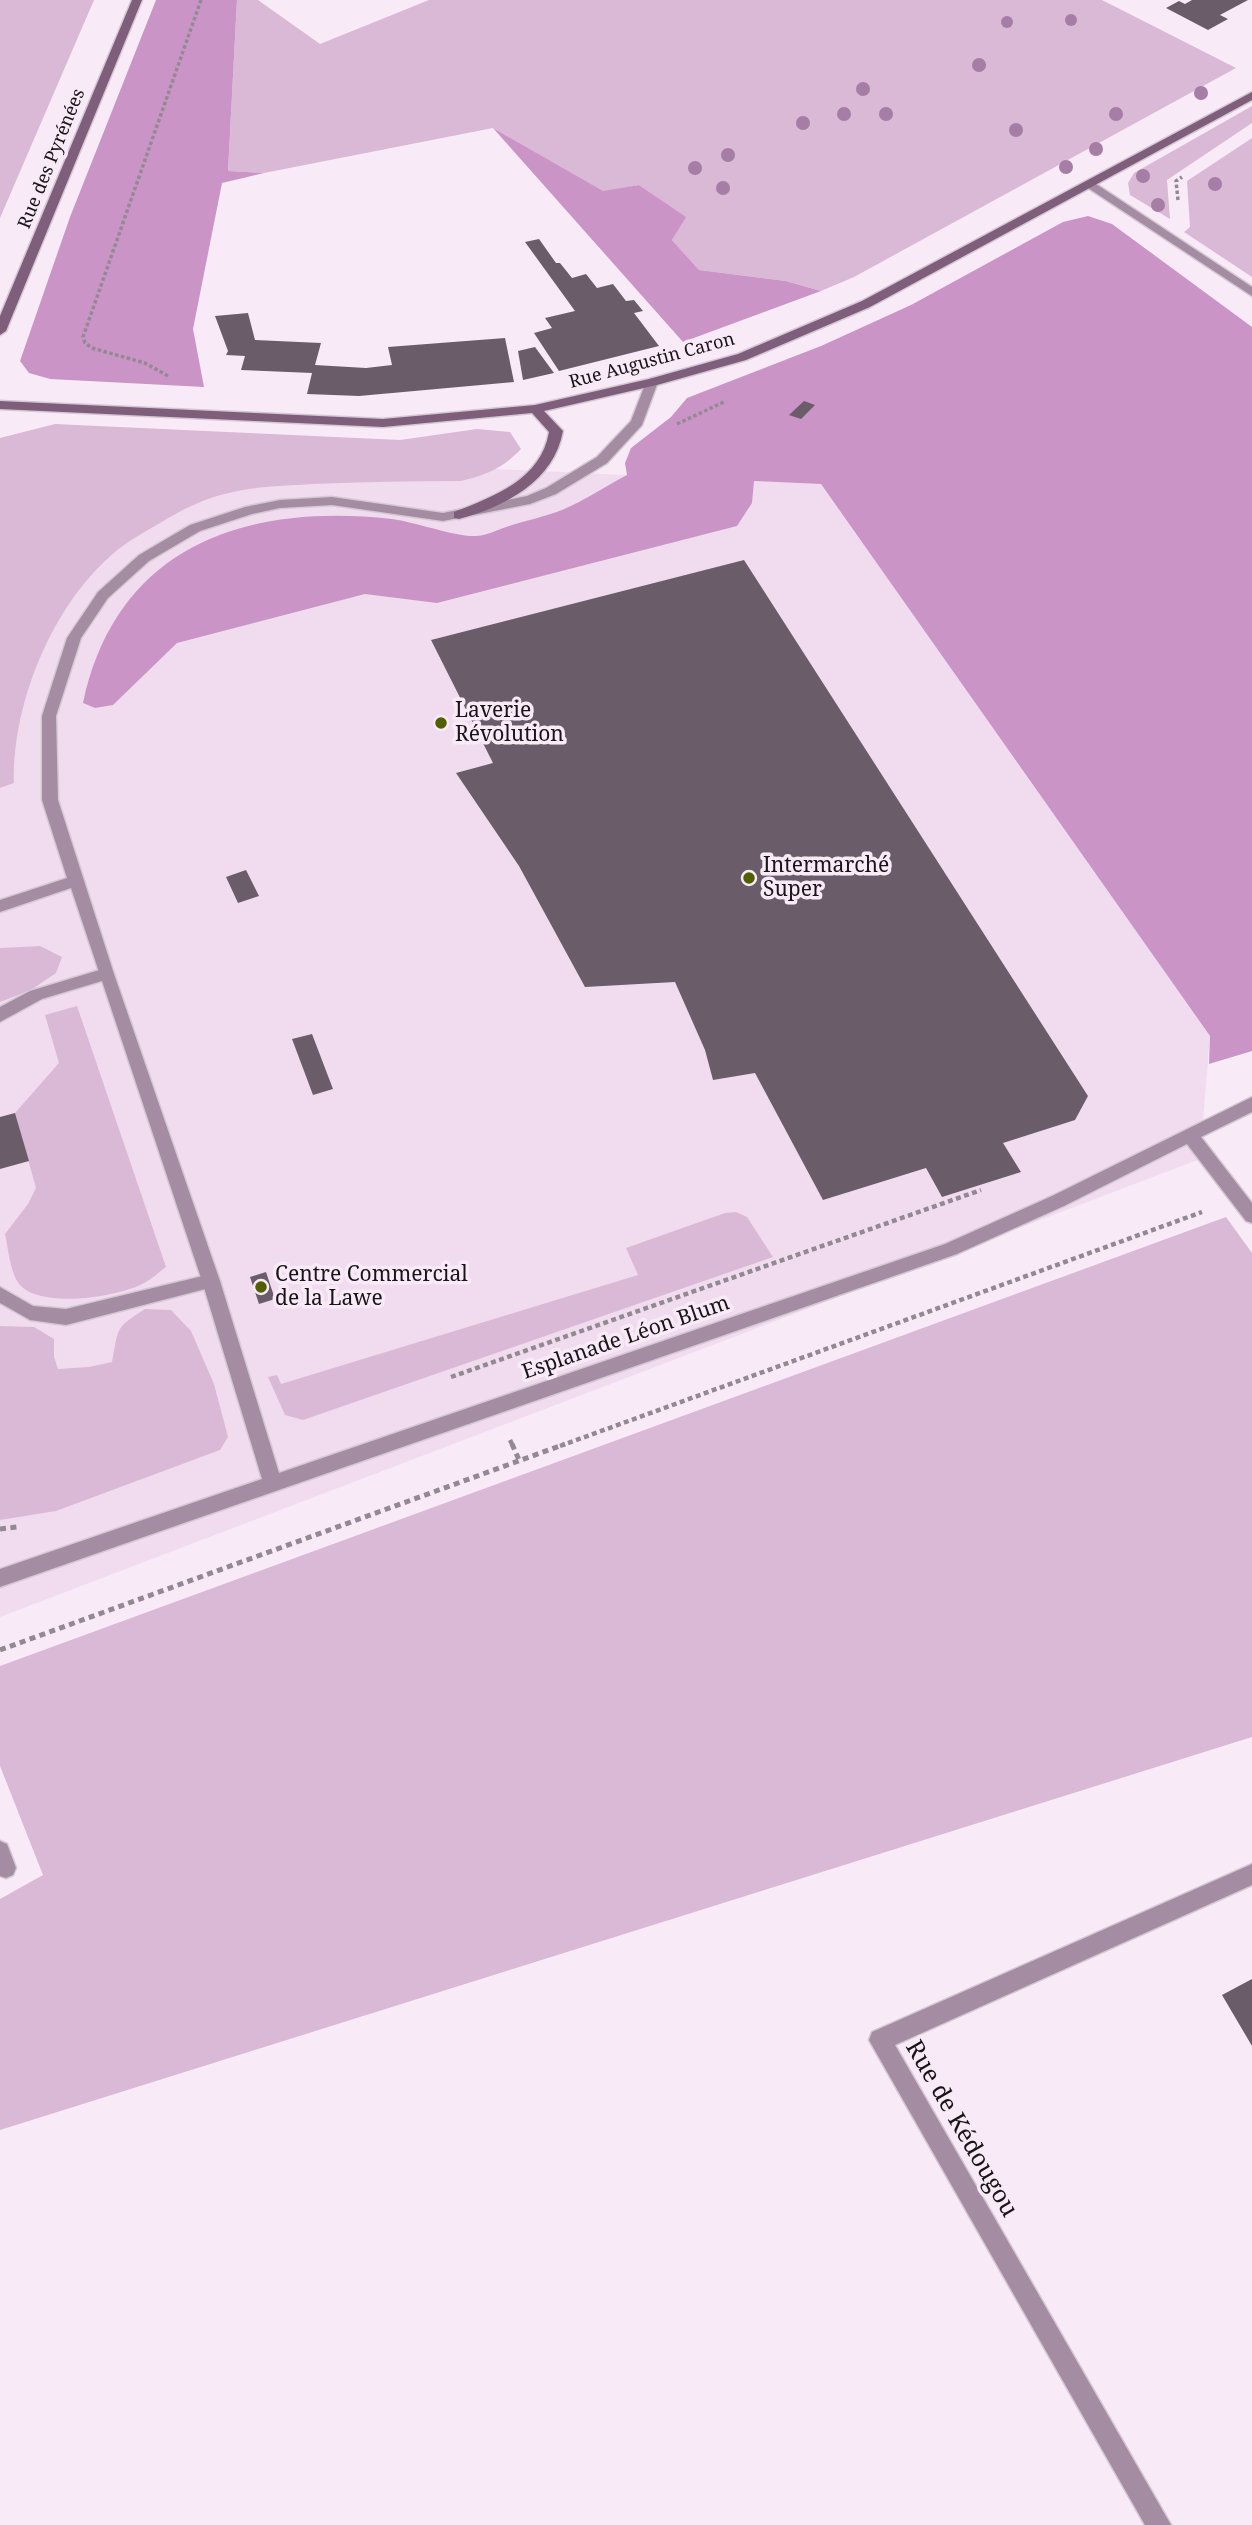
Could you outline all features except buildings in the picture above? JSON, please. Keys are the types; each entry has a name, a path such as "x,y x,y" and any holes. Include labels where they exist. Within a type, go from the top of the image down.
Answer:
{"street":[{"name":"Rue des Pyrénées","path":"0,331 137,0"},
{"name":"Rue Augustin Caron","path":"0,405 383,422 456,418 535,409 652,382 741,357 854,310 1252,95"},
{"path":"1089,184 1252,292"},
{"path":"273,1485 211,1281 106,974 50,800 49,716 74,638 103,595 144,558 195,528 250,510 280,504 332,501 426,516 459,516 530,500 551,491 602,460 637,422 652,382"},
{"path":"459,516 510,493 538,471 549,456 556,431 535,409"},
{"path":"0,906 75,881"},
{"path":"0,1016 20,1004 106,974"},
{"name":"Esplanade Léon Blum","path":"0,1578 951,1249 1191,1137 1252,1104"},
{"path":"1191,1137 1252,1216"},
{"path":"0,1294 30,1313 66,1317 211,1281"},
{"name":"Rue de Kédougou","path":"1159,2525 880,2040 1252,1874"}],"path":[{"path":"174,386 160,369 92,348 85,343 83,337 201,0"},
{"path":"1178,208 1177,181 1187,173"},
{"path":"617,443 642,437 707,412 731,398"},
{"path":"440,1381 986,1188"},
{"path":"0,1650 1238,1198"}],"shaded area":[{"path":"0,0 94,0 0,218"},
{"path":"156,0 237,0 228,171 264,173 222,183 193,329 204,387 50,379 29,373 20,361 70,217"},
{"path":"237,0 258,0 320,44 429,0 1102,0 1236,68 854,277 821,291 786,281 699,270 672,240 685,217 639,185 603,192 493,128 264,173 228,171"},
{"path":"1252,106 1252,123 1167,180 1170,219 1130,195 1128,183 1134,173"},
{"path":"493,128 603,191 639,185 686,217 672,240 699,270 786,281 821,291 683,342"},
{"path":"1252,138 1252,277 1184,232 1190,227 1187,181"},
{"path":"1088,216 1112,224 1252,327 1252,1051 1209,1064 1210,1036 821,484 754,481 752,503 737,526 437,603 365,594 177,643 113,705 95,708 83,703 100,649 125,605 157,571 196,546 239,529 287,519 338,516 392,519 476,536 562,510 627,475 625,463 631,448 671,417 687,398 821,346 911,305 1063,222"},
{"path":"55,424 400,440 477,429 510,432 521,449 494,470 461,481 312,484 262,487 223,494 186,508 133,539 100,566 59,620 30,684 15,751 14,783 0,788 0,438"},
{"name":"Centre Commercial de la Lawe","path":"0,446 821,484 1210,1036 1200,1159 0,1617"},
{"path":"40,946 62,957 56,973 31,990 0,1002 0,948"},
{"path":"77,1006 166,1267 147,1281 116,1293 59,1299 27,1290 17,1281 5,1234 28,1204 36,1188 15,1113 59,1063 45,1015"},
{"path":"736,1212 747,1217 773,1257 303,1420 285,1415 268,1377 277,1375 281,1384 638,1275 626,1248 725,1213"},
{"path":"1226,1217 1252,1253 1252,1737 0,2130 0,1899 43,1875 0,1766 0,1666"},
{"path":"145,1309 171,1310 191,1331 214,1384 228,1437 220,1450 56,1511 0,1520 0,1326 34,1327 54,1339 54,1357 58,1369 89,1367 112,1362 123,1325"}],"place":[{"name":"Laverie Révolution","path":"441,723"},
{"name":"Intermarché Super","path":"749,878"},
{"name":"Centre Commercial de la Lawe","path":"261,1287"}]}
